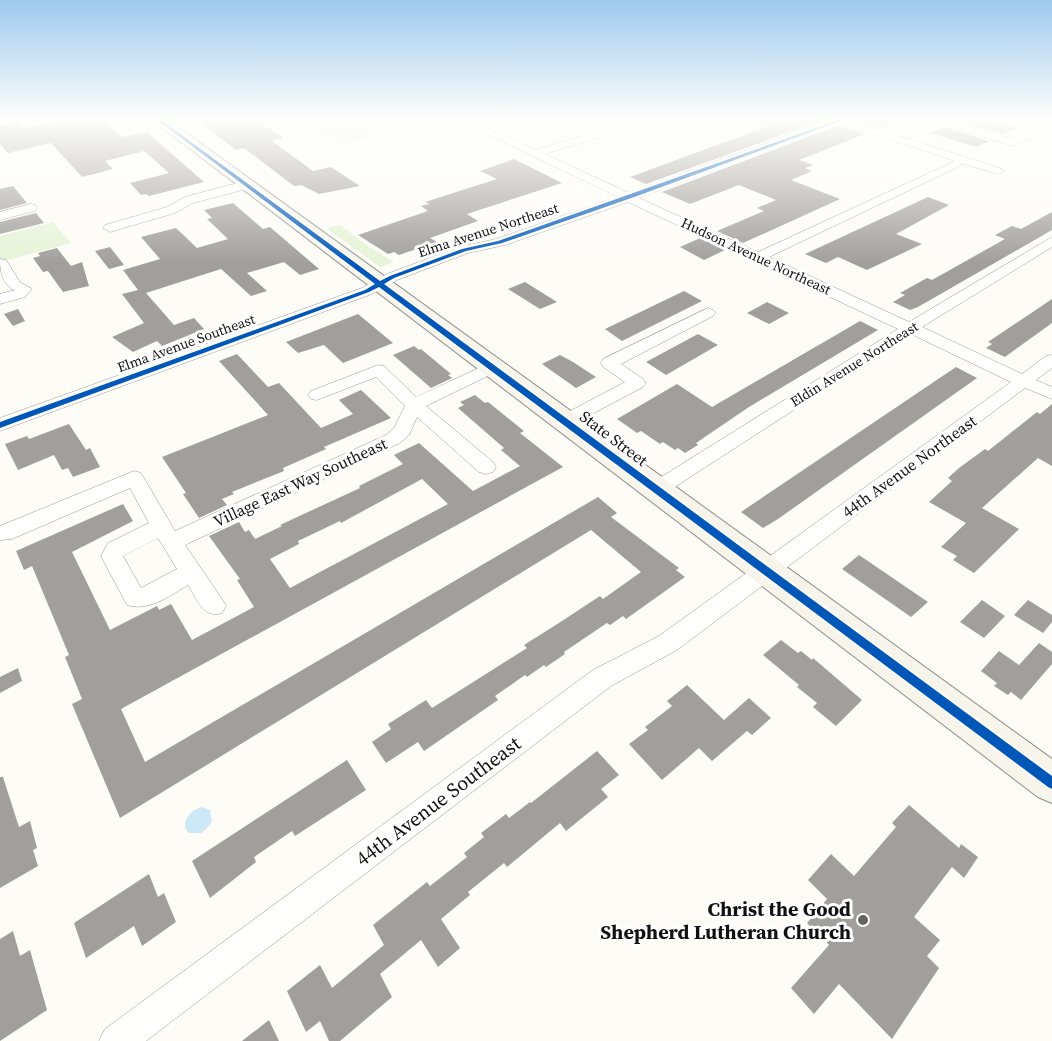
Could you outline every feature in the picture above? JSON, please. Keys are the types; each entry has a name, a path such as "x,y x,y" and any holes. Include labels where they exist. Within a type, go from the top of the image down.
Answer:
{"main road":[{"name":"State Street","path":"224,168 1052,783"}],"street":[{"name":"Hudson Avenue Northeast","path":"565,168 1052,394"},
{"name":"Elma Avenue Northeast","path":"380,283 464,250 500,242 707,168"},
{"path":"758,257 948,168"},
{"path":"988,168 998,171"},
{"path":"110,228 171,210 189,200 246,184"},
{"path":"0,216 31,208"},
{"name":"Eldin Avenue Northeast","path":"657,489 910,328 1052,241"},
{"path":"0,299 20,294 25,290 15,285 1,263"},
{"name":"Elma Avenue Southeast","path":"0,425 367,291 380,283"},
{"path":"565,421 637,383 609,363 708,313"},
{"name":"44th Avenue Northeast","path":"765,570 1052,360"},
{"path":"414,405 492,367"},
{"path":"317,395 378,370 414,405 486,467"},
{"name":"Village East Way Southeast","path":"191,572 147,597 135,598 112,556 116,549 166,534 393,439 402,431 414,405"},
{"path":"4,533 134,478 166,534 214,606"},
{"name":"44th Avenue Southeast","path":"117,1041 602,678 668,643 765,570"}],"green space":[{"path":"53,222 71,243 0,262 0,236"},
{"path":"340,225 394,262 380,267 326,228"}],"water":[{"path":"202,807 210,810 212,822 202,833 189,833 185,828 187,817"}],"building":[{"path":"73,168 113,169 82,177"},
{"path":"163,168 188,168 204,182 149,196 141,195 130,183 169,173"},
{"path":"270,168 308,168 313,171 332,168 360,186 319,194 301,185 294,186"},
{"path":"490,168 531,168 562,183 467,214 478,221 430,238 437,242 399,255 394,252 388,254 358,235 428,211 421,206 429,204 425,202 497,179 480,171"},
{"path":"656,168 691,168 646,184 630,177"},
{"path":"727,168 806,168 812,171 791,180 840,199 743,243 717,231 764,211 757,208 776,200 739,185 690,204 662,192"},
{"path":"13,186 27,203 0,210 0,189"},
{"path":"928,197 949,205 896,234 922,244 867,270 838,257 826,263 805,254"},
{"path":"233,203 263,229 270,227 319,269 300,275 284,262 247,273 267,291 251,296 221,269 146,293 174,325 194,318 204,329 162,346 157,341 133,352 112,337 144,323 122,294 138,290 123,270 160,259 141,237 176,228 197,248 228,239 207,219 212,218 204,210"},
{"path":"1052,212 1052,230 918,307 910,310 893,302 905,295 900,293 927,278 932,280 1005,239 995,235 1012,226 1021,229"},
{"path":"36,213 44,223 0,234 0,222"},
{"path":"700,238 725,250 704,260 680,247"},
{"path":"110,247 124,265 109,269 95,251"},
{"path":"57,248 71,266 82,262 89,286 63,292 48,271 43,272 33,258 40,256 38,253"},
{"path":"525,282 557,302 540,309 508,289"},
{"path":"684,291 702,301 622,341 605,329"},
{"path":"1052,299 1052,323 1005,357 986,348 992,344 988,342"},
{"path":"767,302 789,313 769,324 747,313"},
{"path":"18,309 25,321 13,326 4,314"},
{"path":"358,314 393,343 343,363 324,345 298,353 286,342"},
{"path":"860,321 878,330 749,407 685,453 663,442 660,444 641,431 637,433 617,419 677,384 712,407"},
{"path":"698,334 718,345 666,375 646,362"},
{"path":"414,346 421,349 451,374 448,375 452,378 431,388 393,355"},
{"path":"237,354 268,387 279,383 321,428 353,414 339,400 361,390 391,418 324,447 326,449 283,468 284,471 232,492 234,494 222,499 227,505 199,518 183,494 186,493 162,457 268,415 219,361"},
{"path":"560,355 596,377 576,388 542,364"},
{"path":"956,367 977,378 778,519 763,528 741,512"},
{"path":"475,395 485,403 488,402 524,431 520,433 563,467 121,709 145,762 598,497 617,513 611,517 679,568 676,570 685,577 626,619 623,616 610,625 607,623 546,667 544,665 527,677 525,675 495,696 498,700 424,751 418,742 386,763 372,742 391,729 388,724 426,700 432,708 527,648 524,645 600,596 603,599 641,572 591,530 120,818 72,704 82,699 65,657 69,655 32,566 24,570 16,551 123,504 133,521 72,552 110,630 157,606 159,610 171,604 192,640 254,607 237,580 240,579 209,536 239,522 245,532 249,530 255,539 360,488 359,486 403,464 394,455 419,443 473,491 520,466 501,450 504,448 458,408 464,405 460,402","holes":["422,479 448,504 290,588 270,559 299,544 298,541 340,521 341,523"]},
{"path":"1052,404 1052,466 1038,458 982,508 1019,529 974,573 953,560 957,556 941,547 966,523 929,502 952,481 948,478 959,468 985,449 988,451 1037,412 1040,414"},
{"path":"69,424 86,450 90,448 100,467 73,477 68,468 62,470 54,455 18,470 5,444 27,436 29,439"},
{"path":"859,555 928,602 911,617 842,569"},
{"path":"982,600 1005,616 984,638 960,622"},
{"path":"1028,600 1052,615 1052,622 1043,633 1014,615"},
{"path":"781,640 798,653 801,651 812,660 813,658 862,700 836,726 813,707 817,703 797,687 799,685 763,655"},
{"path":"1039,643 1052,652 1052,664 1021,700 1011,692 1008,695 994,686 997,683 981,671 999,651 1019,665"},
{"path":"18,668 22,681 0,693 0,677"},
{"path":"687,685 724,720 749,698 771,718 752,735 747,731 712,761 699,748 662,780 629,744 648,730 645,727 672,706 667,701"},
{"path":"597,751 619,775 601,789 608,797 566,831 560,823 507,867 504,863 468,892 470,895 441,919 460,948 438,967 421,940 380,974 392,997 340,1041 329,1041 320,1021 306,1032 287,991 320,965 332,988 384,945 373,925 427,882 430,886 467,857 464,853 484,837 481,833 506,814 509,818 531,803"},
{"path":"347,760 366,790 295,836 292,831 254,857 256,862 210,898 192,861"},
{"path":"0,777 3,777 19,827 30,821 37,848 33,850 38,866 0,888"},
{"name":"Christ the Good Shepherd Lutheran Church","path":"909,805 959,848 961,844 978,857 964,878 952,867 914,917 940,940 927,956 939,968 892,1039 839,984 814,1014 791,988 829,945 807,923 827,899 808,880 831,854 854,876 896,827 892,823"},
{"path":"149,874 158,897 164,893 176,922 142,946 134,926 86,958 74,923"},
{"path":"13,931 20,956 30,950 47,1010 0,1041 0,939"},
{"path":"269,1020 279,1041 242,1041"}],"cycle path":[{"path":"223,168 1052,783"},
{"path":"0,425 367,291 392,277 464,250 500,242 710,168"}],"place":[{"name":"Christ the Good Shepherd Lutheran Church","path":"863,920"}]}
